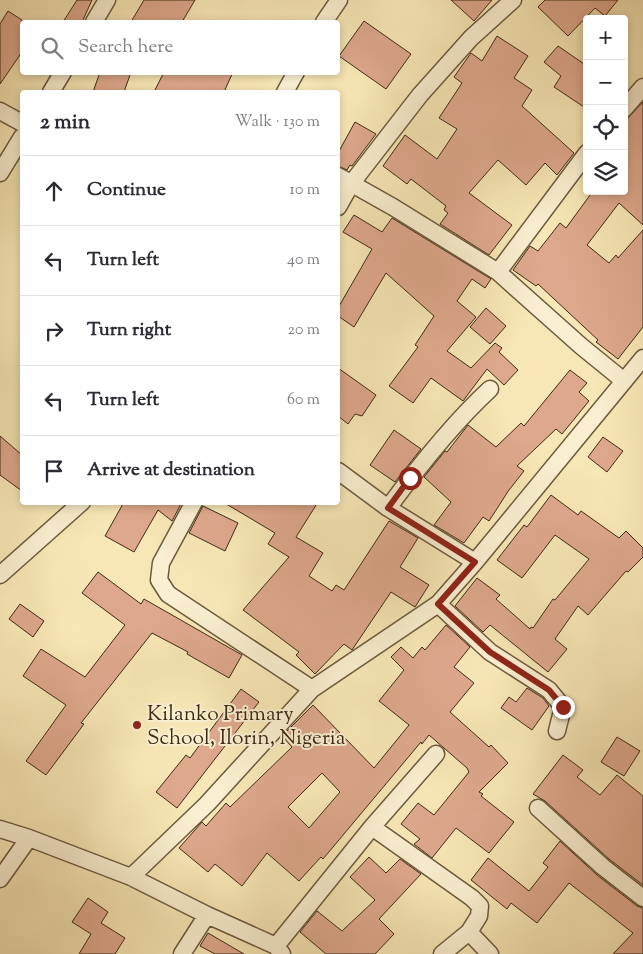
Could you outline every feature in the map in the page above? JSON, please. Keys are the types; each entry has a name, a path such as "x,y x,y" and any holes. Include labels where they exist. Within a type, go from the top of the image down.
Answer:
{"street":[{"path":"95,20 107,0"},
{"path":"325,20 339,0"},
{"path":"340,198 344,180 471,38 513,0"},
{"path":"52,90 61,75"},
{"path":"286,90 294,75"},
{"path":"627,105 643,87"},
{"path":"0,110 20,122"},
{"path":"0,173 20,141"},
{"path":"498,272 583,158"},
{"path":"344,180 498,272 580,346 624,381"},
{"path":"131,877 207,804 312,689 438,604 475,562 643,358"},
{"path":"388,508 410,478 467,410 490,389"},
{"path":"340,472 388,508 475,562"},
{"path":"0,575 79,505"},
{"path":"192,505 161,563 159,580 168,594 312,689"},
{"path":"438,604 490,652 549,690 563,707 557,731"},
{"path":"0,829 29,838 131,877 279,950 372,827 436,754"},
{"path":"538,808 603,866 643,898"},
{"path":"372,827 472,898 480,906 479,916 470,932 442,954"},
{"path":"0,879 29,838"},
{"path":"182,954 207,915"},
{"path":"470,932 490,954"}],"building":[{"path":"77,0 92,0 83,20 64,20"},
{"path":"144,0 195,0 183,20 132,20"},
{"path":"451,0 492,0 474,21"},
{"path":"545,0 618,0 606,15 595,8 588,15 583,15 583,20 568,36 538,7"},
{"path":"8,11 22,20 20,20 20,55 0,84 0,24"},
{"path":"364,21 411,54 386,89 340,57"},
{"path":"497,36 528,56 514,78 532,90 522,106 574,153 557,175 545,163 526,185 498,160 469,193 512,225 489,255 440,224 448,213 444,210 446,206 411,179 407,184 383,166 405,135 437,159 457,129 439,118 462,83 454,77 471,53 482,61"},
{"path":"558,46 583,63 583,106 554,87 561,76 544,62"},
{"path":"99,75 130,75 125,90 94,90"},
{"path":"162,75 232,75 225,90 155,90"},
{"path":"643,102 643,225 619,203 587,245 609,263 616,255 618,258 643,230 643,327 618,359 596,342 598,340 538,284 536,286 513,270 530,246 538,251 560,223 566,228 590,195 628,195 628,118"},
{"path":"355,122 376,134 347,170 340,167 340,149"},
{"path":"354,215 382,232 392,218 491,279 485,288 472,279 457,301 476,317 447,351 471,368 495,343 502,348 499,352 518,370 504,385 487,369 463,401 431,378 413,403 389,386 418,347 415,345 434,316 386,273 354,327 340,317 340,305 372,249 343,232"},
{"path":"486,308 506,326 490,344 470,327"},
{"path":"340,369 376,395 362,416 355,414 348,424 340,418"},
{"path":"570,370 587,383 579,392 589,401 562,434 556,429 517,466 524,471 489,521 483,517 464,543 434,525 451,502 424,477 445,451 447,452 468,425 496,447 521,423 524,426"},
{"path":"394,430 421,449 395,482 370,465"},
{"path":"0,436 20,453 20,490 0,475"},
{"path":"603,437 623,451 607,472 588,457"},
{"path":"551,495 578,515 581,511 619,538 626,531 643,548 643,557 628,572 626,571 588,615 578,606 555,639 567,649 548,672 490,625 483,632 455,606 477,578 500,595 496,599 530,629 531,627 533,628 553,599 555,600 589,559 555,535 522,578 497,560 524,525 527,527"},
{"path":"122,505 180,505 172,521 158,510 134,552 105,536"},
{"path":"228,505 316,505 296,537 323,553 309,576 332,591 336,585 344,590 389,521 418,538 400,567 429,585 415,607 391,592 352,650 344,644 315,674 296,655 299,652 243,610 289,557 268,544 275,533"},
{"path":"203,506 238,523 225,551 189,533"},
{"path":"98,572 141,604 144,599 242,655 229,678 187,654 188,652 152,633 81,723 84,724 46,775 26,761 66,705 23,676 41,649 85,677 125,625 82,593"},
{"path":"20,604 44,621 33,637 9,619"},
{"path":"446,625 470,647 454,667 474,683 450,712 489,747 491,745 508,763 479,792 483,794 481,796 514,822 489,853 456,828 432,858 414,844 420,839 401,824 418,803 434,815 469,772 467,768 429,735 422,744 421,742 323,859 321,857 299,881 267,853 242,886 215,864 208,872 179,848 202,822 206,826 226,803 230,807 292,747 282,736 313,705 374,768 409,725 379,701 404,670 391,657 401,647 413,658 422,647 425,650","holes":["322,773 340,792 309,828 288,807"]},
{"path":"527,688 543,698 549,706 532,730 501,708 509,697 516,702"},
{"path":"241,689 259,702 177,808 156,792 186,755 190,758"},
{"path":"617,737 640,751 624,776 601,762"},
{"path":"563,755 583,770 577,777 600,795 617,775 643,796 643,885 609,859 545,801 533,794"},
{"path":"560,841 597,875 637,906 643,908 643,954 613,954 633,933 569,883 537,923 511,903 507,909 471,880 488,858 529,891 548,867 543,863"},
{"path":"369,857 386,873 400,859 421,874 379,919 394,934 375,954 326,954 300,932 317,911 342,931 375,900 350,877"},
{"path":"88,898 108,912 101,923 125,938 115,954 79,954 91,934 72,922"},
{"path":"208,933 244,954 215,954 200,946"}],"place":[{"name":"Kilanko Primary School, Ilorin, Nigeria","path":"137,725"}],"route":[{"path":"410,478 388,508 475,562 438,604 490,652 549,690 563,707"}]}
